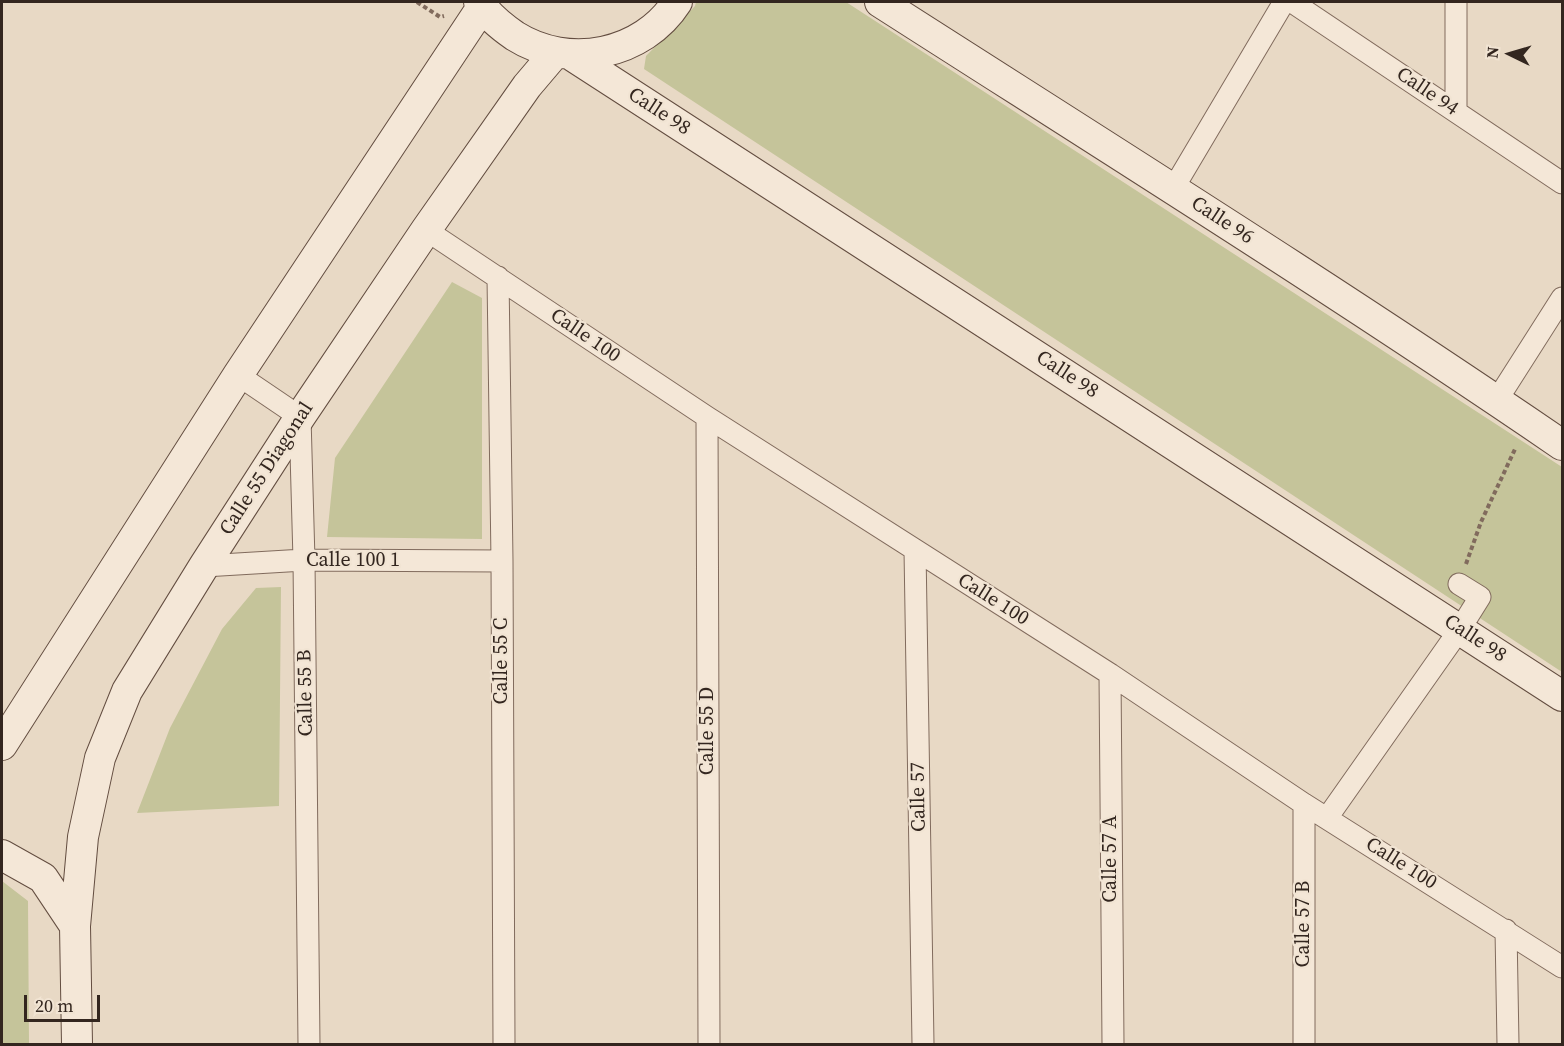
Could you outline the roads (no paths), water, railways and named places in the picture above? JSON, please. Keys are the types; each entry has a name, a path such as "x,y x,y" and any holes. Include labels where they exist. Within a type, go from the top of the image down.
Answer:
{"main road":[{"path":"2,745 238,375 481,4 503,28 528,44 563,54 608,52 641,38 669,14 677,2"},
{"name":"Calle 96","path":"880,2 1173,189 1497,400 1563,446"},
{"name":"Calle 55 Diagonal","path":"76,1044 75,926 82,837 100,758 127,691 300,417 426,230 527,86 563,54"},
{"name":"Calle 98","path":"563,54 1563,696"},
{"path":"2,855 43,878 75,926"}],"street":[{"path":"1173,189 1284,2"},
{"name":"Calle 94","path":"1292,2 1563,183"},
{"path":"1456,2 1456,110"},
{"name":"Calle 100","path":"426,230 707,417 1110,674 1304,804 1563,967"},
{"name":"Calle 55 C","path":"498,277 504,1044"},
{"path":"1497,400 1563,298"},
{"path":"238,375 300,417"},
{"name":"Calle 55 B","path":"300,417 304,560 309,1044"},
{"name":"Calle 55 D","path":"707,417 709,1044"},
{"name":"Calle 57","path":"915,550 923,1044"},
{"name":"Calle 100 1","path":"204,566 304,560 502,561"},
{"path":"1327,818 1480,597 1459,584"},
{"name":"Calle 57 A","path":"1110,674 1113,1044"},
{"name":"Calle 57 B","path":"1304,804 1304,1044"},
{"path":"1506,930 1508,1044"}]}
